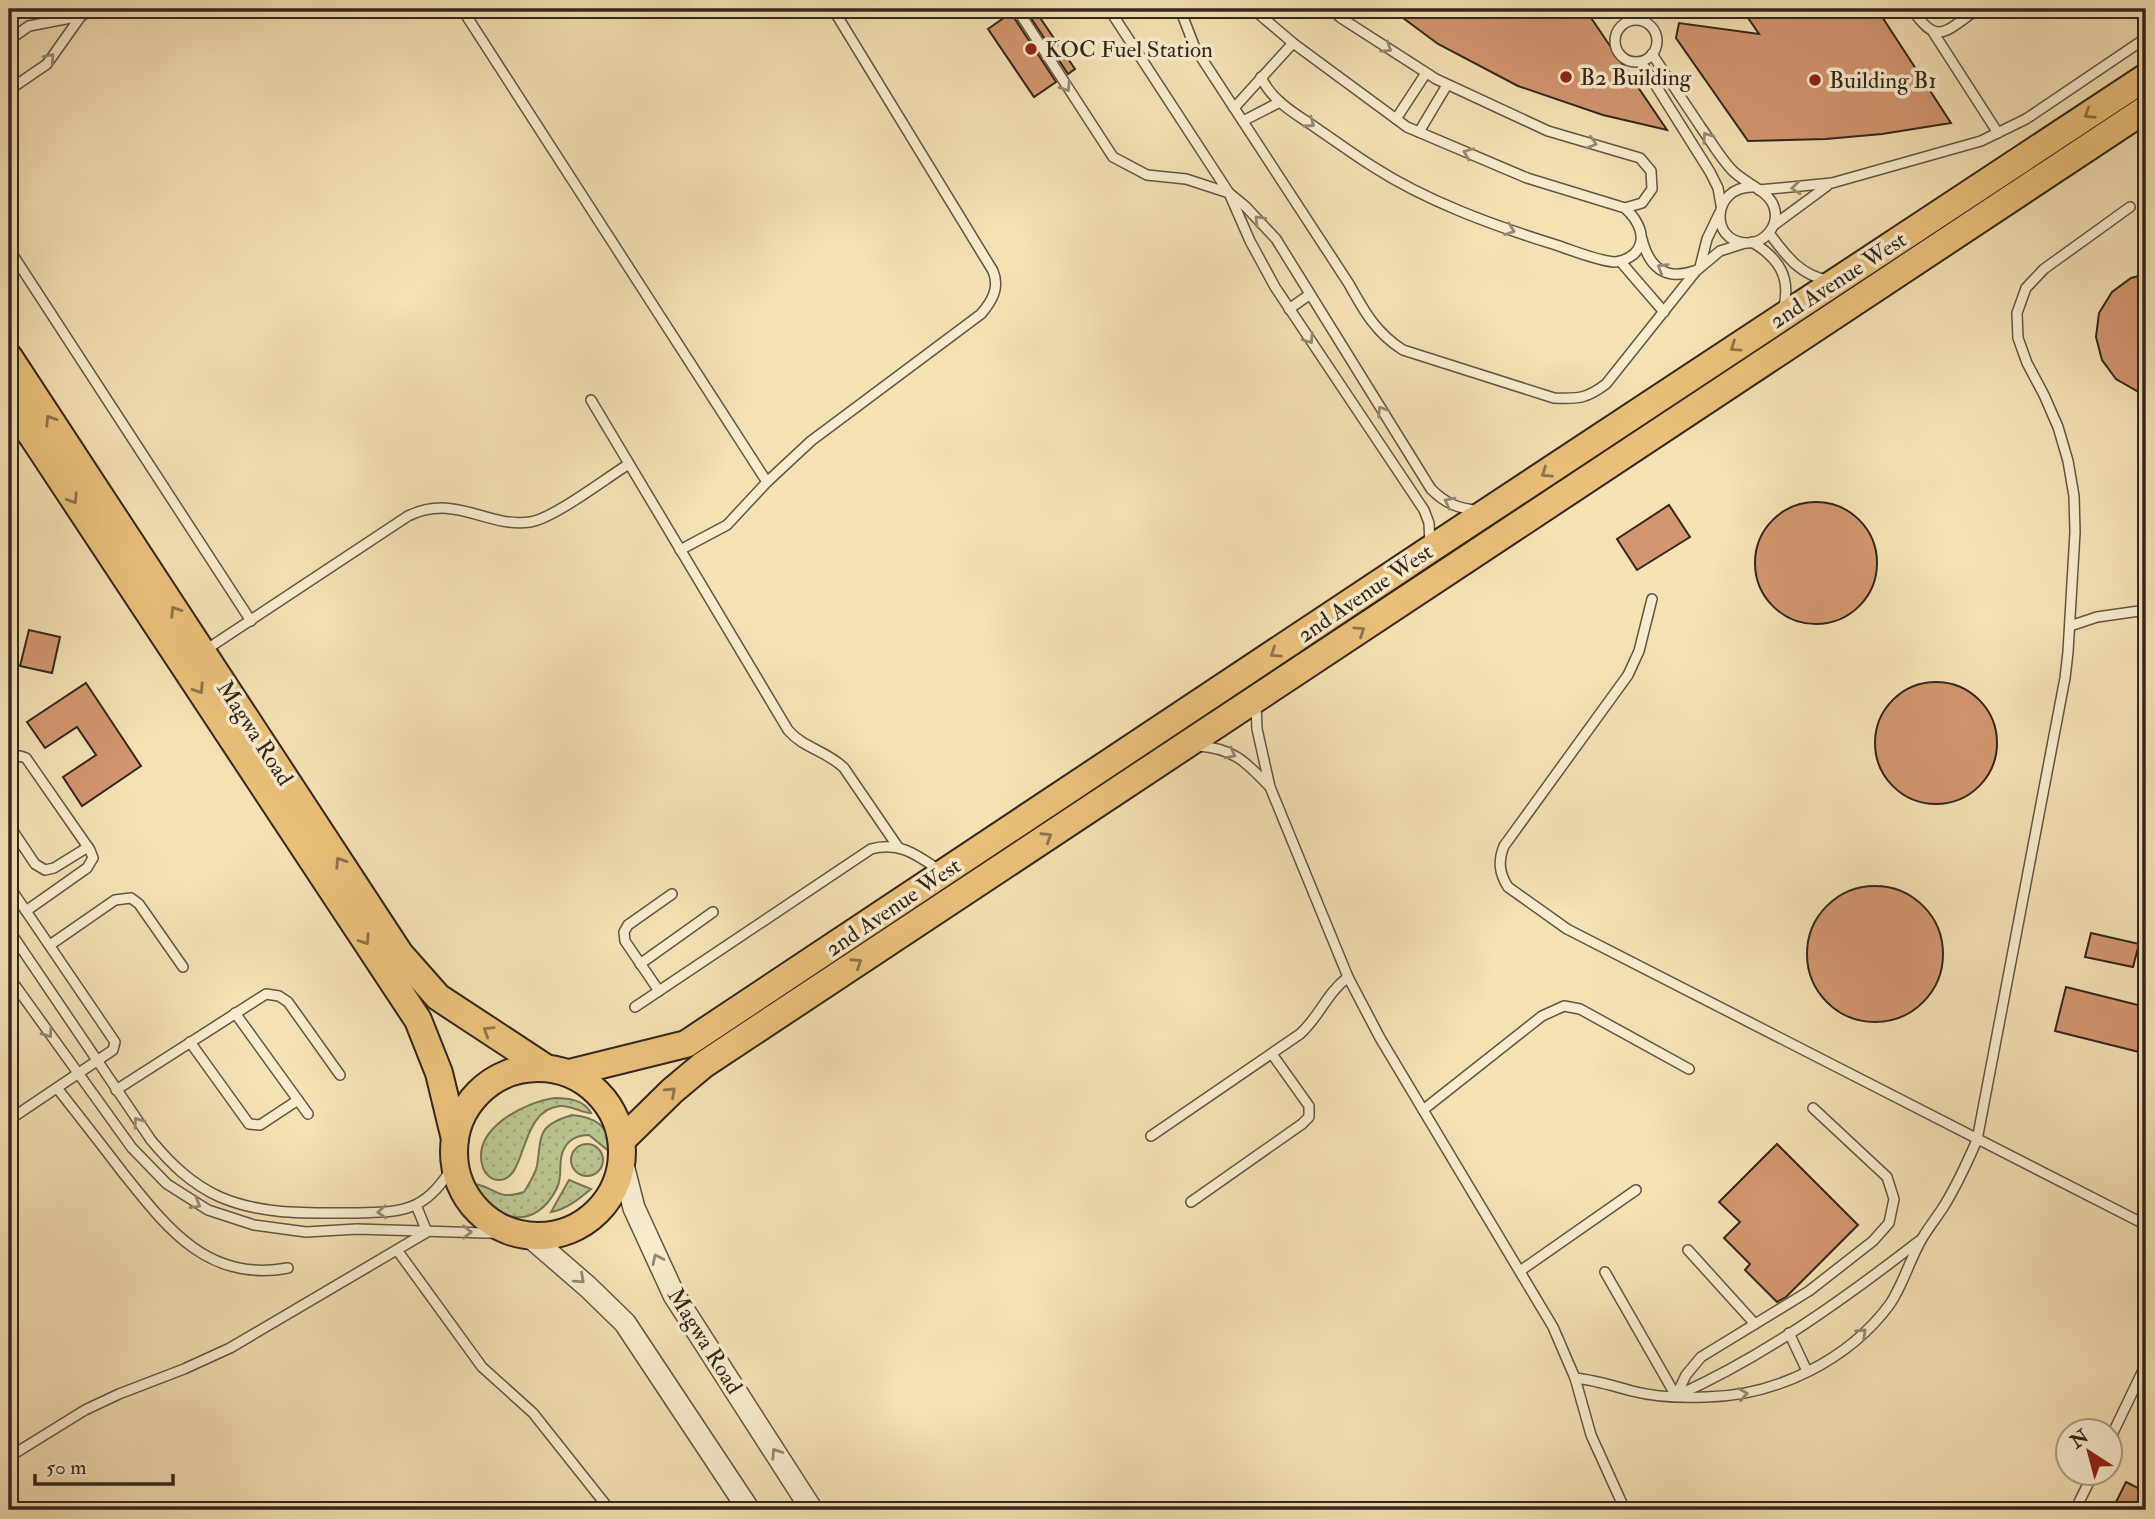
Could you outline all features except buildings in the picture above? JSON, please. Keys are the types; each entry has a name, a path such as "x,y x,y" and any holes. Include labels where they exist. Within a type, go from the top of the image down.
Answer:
{"main road":[{"name":"2nd Avenue West","path":"557,1070 687,1044 2146,77"},
{"name":"2nd Avenue West","path":"622,1151 671,1091 703,1065 2146,109"},
{"name":"Magwa Road","path":"9,356 400,954 438,997 557,1070"},
{"name":"Magwa Road","path":"9,401 418,1020 439,1073 455,1151"},
{"path":"521,1069 557,1070 594,1088 613,1111 622,1151 615,1186 600,1209 579,1225 554,1234 525,1234 501,1227 482,1214 464,1191 455,1151 463,1115 477,1094 487,1086 521,1069"}],"street":[{"name":"Magwa Road","path":"622,1151 634,1208 674,1295 812,1510"},
{"path":"525,1234 589,1287 625,1323 749,1510"}],"lane":[{"path":"9,40 29,26 81,16 93,9"},
{"path":"462,9 767,482"},
{"path":"680,551 727,525 767,482 811,441 981,314 992,302 996,279 833,9"},
{"path":"1017,9 1113,157 1147,174 1186,179 1229,193 1254,215 1276,240 1431,489 1453,506 1480,510 1494,507"},
{"path":"1109,9 1229,193 1262,264 1289,309 1417,499 1429,523 1429,550"},
{"path":"1180,9 1195,48 1349,284 1368,319 1388,341 1403,349 1554,398 1578,400 1593,394 1606,384 1698,269 1720,251 1749,243 1771,229 1832,183"},
{"path":"1253,9 1293,43 1396,119 1419,132 1527,178 1625,208 1640,227 1645,254 1654,266 1667,274 1682,275 1698,269"},
{"path":"1331,9 1447,85 1548,131 1640,158 1651,171 1652,189 1642,203 1625,208"},
{"path":"1912,9 1925,27 1933,32 1998,133"},
{"path":"1933,32 1946,30 1978,9"},
{"path":"9,90 47,64 81,16"},
{"path":"1637,19 1654,29 1657,42 1652,54 1641,61 1628,61 1618,52 1614,39 1619,27 1637,19"},
{"path":"1698,269 1720,209 1730,193 1737,189 1832,183 1981,141 2026,119 2146,38"},
{"path":"1234,108 1293,43"},
{"path":"1652,54 1723,160 1736,175 1766,194 1774,205 1775,219 1771,229"},
{"path":"1641,61 1718,188 1723,229 1737,241 1749,243 1772,256 1783,274 1786,295 1782,316"},
{"path":"1396,119 1426,73"},
{"path":"1261,77 1265,88 1280,102 1374,167 1457,209 1535,239 1614,262 1630,257 1638,249 1642,239"},
{"path":"1419,132 1447,85"},
{"path":"1243,121 1280,102"},
{"path":"1575,1378 1594,1380 1648,1394 1703,1398 1756,1391 1807,1371 1838,1354 1866,1331 1890,1303 1908,1272 1921,1239 1962,1175 1977,1140 2065,678 2070,626 2075,532 2074,496 2058,427 2018,338 2017,313 2026,288 2044,269 2130,207"},
{"path":"1771,229 1797,266 1809,274 1837,281"},
{"path":"9,249 251,621"},
{"path":"1620,261 1664,312"},
{"path":"1289,309 1309,295"},
{"path":"590,400 788,730 799,741 830,757 844,768 898,846"},
{"path":"202,653 420,510 448,508 530,522 551,514 629,464"},
{"path":"1417,499 1431,489"},
{"path":"1652,599 1639,651 1628,675 1504,846 1499,863 1503,880 1514,893 1567,929 2146,1225"},
{"path":"2070,626 2096,617 2146,610"},
{"path":"1256,700 1257,729 1270,787 1348,977 1380,1038 1553,1327 1575,1378 1591,1435 1625,1510"},
{"path":"1182,749 1206,746 1228,751 1241,758 1270,787"},
{"path":"9,761 20,756 26,758 93,858 90,865 26,911"},
{"path":"9,825 35,864 45,870 54,868 88,847"},
{"path":"635,1007 863,854 880,847 898,846 944,873"},
{"path":"9,886 115,1042 113,1050 9,1120"},
{"path":"659,991 625,941 625,929 672,894"},
{"path":"50,945 115,900 131,898 139,904 183,967"},
{"path":"640,964 713,912"},
{"path":"9,930 150,1140 170,1163 193,1182 220,1197 248,1207 305,1214 385,1212 416,1205 440,1185 455,1151"},
{"path":"9,977 116,1129 149,1166 186,1198 208,1210 254,1225 306,1232 357,1229 525,1234"},
{"path":"1151,1136 1309,1026 1328,996 1348,977"},
{"path":"116,1090 260,996 273,994 288,1002 340,1075"},
{"path":"1423,1110 1542,1016 1564,1006 1580,1009 1689,1069"},
{"path":"235,1013 308,1114"},
{"path":"190,1042 249,1124 260,1125 298,1100"},
{"path":"1191,1202 1309,1117 1309,1106 1272,1054"},
{"path":"57,1088 148,1205 177,1236 194,1249 226,1265 257,1271 288,1268"},
{"path":"1676,1395 1686,1375 1701,1357 1809,1291 1873,1241 1889,1223 1894,1199 1887,1177 1813,1108"},
{"path":"1520,1271 1636,1190"},
{"path":"416,1205 427,1232"},
{"path":"9,1457 85,1410 230,1348 427,1232"},
{"path":"1676,1395 1723,1373 1789,1333 1870,1279 1921,1239"},
{"path":"397,1250 482,1367 533,1413 610,1510"},
{"path":"1688,1250 1755,1324"},
{"path":"1605,1272 1676,1395"},
{"path":"1789,1333 1807,1371"},
{"path":"2119,1418 2146,1364"},
{"path":"2075,1510 2086,1488"}],"green space":[{"path":"555,1098 571,1099 591,1113 564,1106 547,1110 537,1119 530,1131 515,1169 508,1177 499,1180 489,1176 483,1168 481,1154 492,1130 503,1120 529,1105"},
{"path":"572,1115 588,1118 600,1125 608,1136 611,1153 589,1135 574,1138 565,1147 562,1155 557,1188 538,1211 515,1217 493,1207 475,1184 508,1195 524,1192 536,1169 541,1139 546,1128"},
{"path":"587,1144 599,1148 603,1160 599,1172 587,1176 575,1172 571,1160 575,1148"},
{"path":"569,1180 591,1189 568,1206 551,1212"}],"place":[{"name":"KOC Fuel Station","path":"1031,49"},
{"name":"B2 Building","path":"1566,77"},
{"name":"Building B1","path":"1815,80"}]}
